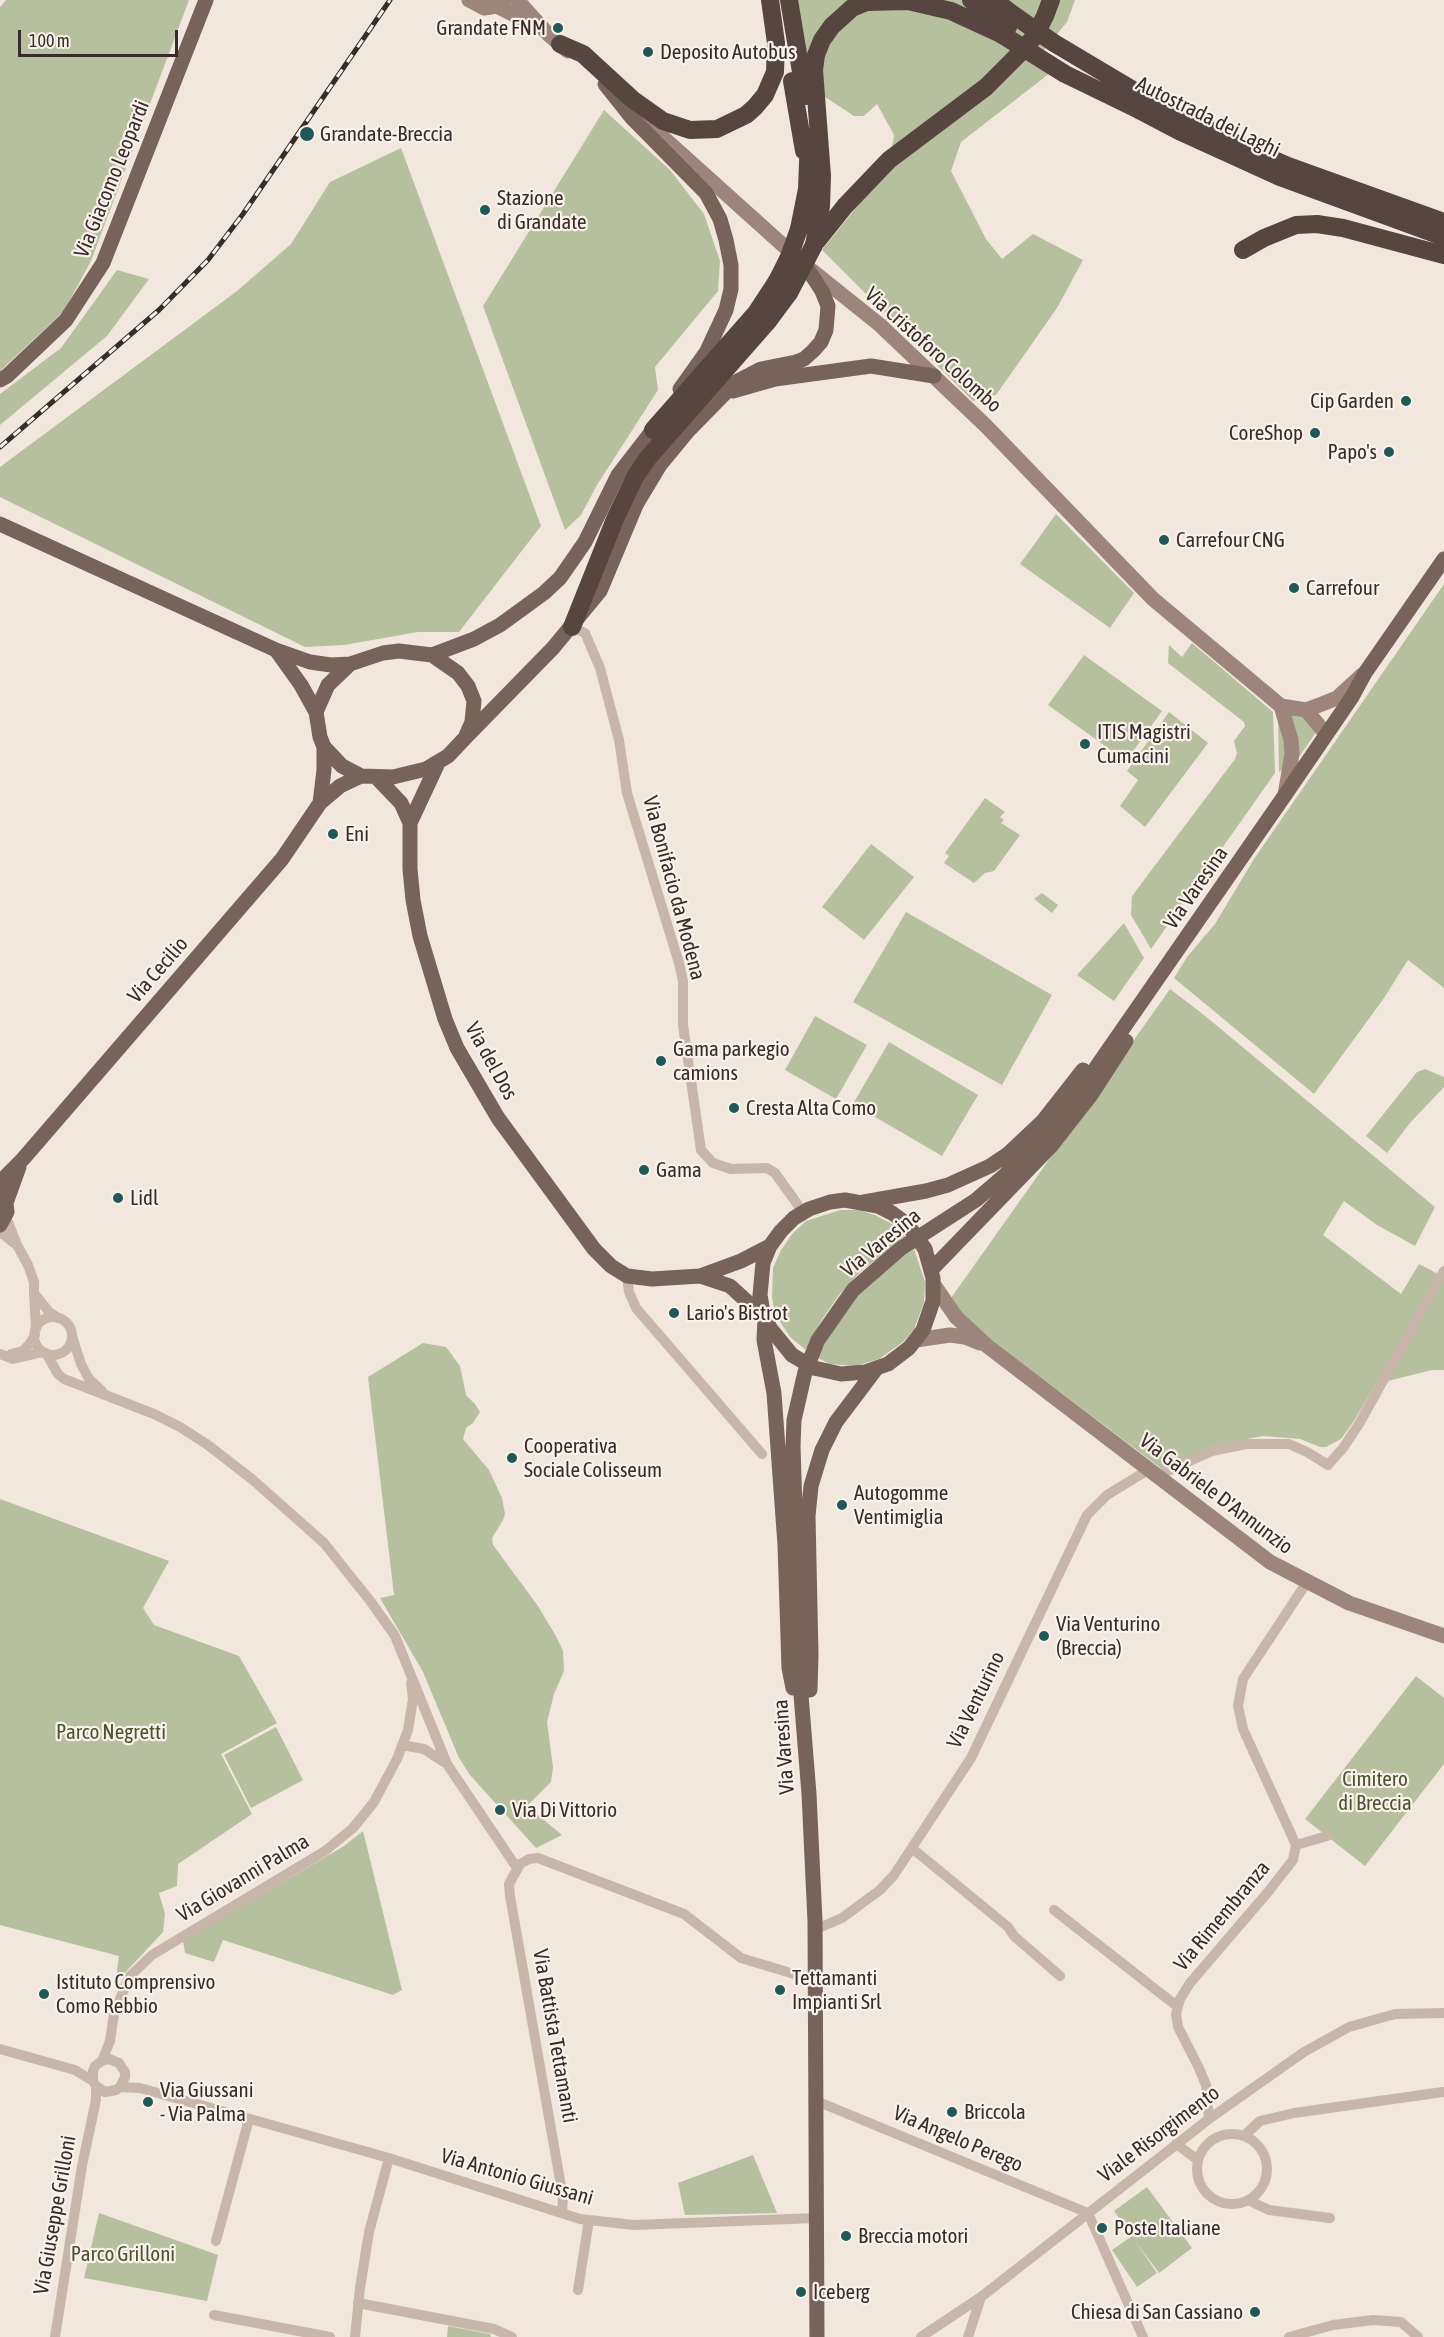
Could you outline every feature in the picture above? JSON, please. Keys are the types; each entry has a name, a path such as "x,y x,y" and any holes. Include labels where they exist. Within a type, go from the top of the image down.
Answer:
{"highway":[{"path":"554,39 584,54 632,99 663,121 690,130 717,129 746,115 755,107 765,95 775,72 776,43 770,0"},
{"path":"776,0 790,67 808,177"},
{"path":"572,627 615,519 641,468 664,437 770,320 783,287 789,257 799,229 808,177 807,114 789,0"},
{"name":"Autostrada dei Laghi","path":"971,0 1011,17"},
{"name":"Autostrada dei Laghi","path":"994,0 1046,54 1143,104 1226,153 1280,177 1444,222"},
{"path":"653,430 756,313 783,287 845,206 890,160 986,87 1014,60 1035,36 1051,0"},
{"path":"814,245 821,206 822,176 814,70 816,55 822,40 832,26 852,8 867,2 908,1 951,11 1011,17"},
{"name":"Autostrada dei Laghi","path":"1356,199 1444,237"},
{"path":"1243,250 1264,238 1296,225 1317,224 1343,228 1444,255"}],"main road":[{"name":"Via Giacomo Leopardi","path":"0,380 66,320 103,262 207,0"},
{"path":"432,655 474,639 500,625 537,599 560,578 585,542 618,475 653,430 717,332 726,310 731,289 731,265 720,219 706,193 632,118 605,84"},
{"path":"465,738 572,627 600,591 636,506 660,465 721,396 747,375 771,366 796,362 813,351 821,342 829,317 828,306 822,291 805,265"},
{"path":"721,396 775,379 871,366 934,376"},
{"path":"0,524 276,650 310,662 331,665 350,664"},
{"name":"Via Varesina","path":"817,2337 814,1930 807,1768 801,1695 792,1446 798,1397 805,1372 818,1340 854,1290 900,1249 976,1200 1036,1144 1070,1105 1285,795 1352,697 1365,673 1444,559"},
{"path":"276,650 316,712 316,722 324,747 320,803"},
{"name":"Via Cecilio","path":"0,1182 23,1159 282,859 320,803 340,786 369,777 412,774 438,763 465,738 474,712 474,701 468,686 458,673 432,655 399,651 383,653 350,664 328,685 316,712"},
{"path":"324,747 342,766 369,777"},
{"name":"Via del Dos","path":"410,823 438,763"},
{"name":"Via del Dos","path":"369,777 401,803 410,823 410,870 420,936 445,1019 457,1048 498,1118 594,1249 611,1266 627,1276"},
{"path":"864,1202 948,1185 980,1171 1008,1154 1043,1121 1112,1029 1158,980"},
{"path":"932,1269 1029,1171 1068,1125 1091,1095 1133,1031 1158,980"},
{"name":"Via Cecilio","path":"3,1210 23,1159"},
{"path":"850,1200 864,1202 888,1210 907,1224 925,1249 932,1269 934,1285 931,1310 916,1340 899,1357 876,1369 849,1374 833,1373 814,1368 792,1355 777,1340 765,1317 760,1282 770,1246 785,1226 803,1212 830,1202 850,1200"},
{"path":"627,1276 652,1279 700,1276 741,1261 770,1246"},
{"path":"700,1276 730,1286 765,1317"},
{"path":"765,1317 764,1340 774,1393 785,1545 789,1668 807,1768"},
{"path":"807,1768 811,1655 808,1516 811,1486 822,1450 836,1422 876,1369"}],"street":[{"name":"Via Cristoforo Colombo","path":"470,0 484,8 500,3 554,39"},
{"name":"Via Cristoforo Colombo","path":"518,0 554,39 805,265 880,325 986,426 1154,599 1281,706"},
{"name":"Via Bonifacio da Modena","path":"572,627 585,633 600,668 619,740 627,793 679,963 683,981 683,1025 701,1150 713,1163 731,1169 767,1168 781,1179 803,1212"},
{"path":"1285,795 1292,754 1291,740 1281,706 1306,710 1336,698 1365,673"},
{"path":"1306,710 1326,734"},
{"path":"3,1210 34,1282 35,1332 38,1347 44,1352 58,1374 64,1379 180,1427 208,1445 308,1527 324,1543 395,1636 447,1764 517,1868 529,1859 538,1858 684,1914 741,1958 814,1980"},
{"path":"0,1233 17,1245"},
{"name":"Via Venturino","path":"814,1930 843,1918 880,1890 913,1849 970,1758 1087,1515 1107,1495 1152,1473 1212,1451 1246,1444 1289,1444 1328,1465 1359,1424 1444,1271"},
{"path":"627,1276 629,1292 636,1308 762,1454"},
{"name":"Via Gabriele D'Annunzio","path":"934,1285 956,1317 986,1346 1270,1562 1349,1603 1444,1636"},
{"path":"34,1293 49,1312 70,1327 81,1364 89,1379 107,1395"},
{"path":"0,1354 15,1354 23,1351 44,1320 59,1318"},
{"name":"Via Gabriele D'Annunzio","path":"916,1340 950,1335 965,1337 986,1346"},
{"path":"0,1354 13,1359 44,1352 61,1353 70,1344 72,1336"},
{"path":"1307,1582 1243,1679 1238,1706 1243,1729 1296,1845 1327,1836"},
{"name":"Via Giovanni Palma","path":"98,2064 110,2041 114,2014 129,1977 152,1955 325,1851 353,1828 374,1802 398,1759 408,1730 412,1699 409,1668"},
{"path":"402,1745 424,1749 447,1764"},
{"name":"Via Rimembranza","path":"1178,2007 1190,1983 1293,1860 1296,1845"},
{"path":"913,1849 1008,1927 1014,1936 1060,1976"},
{"name":"Via Battista Tettamanti","path":"517,1868 509,1884 510,1896 563,2197 562,2213"},
{"path":"1054,1910 1178,2007 1176,2014 1178,2027 1206,2085 1209,2119"},
{"name":"Viale Risorgimento","path":"921,2337 981,2297 1176,2144 1304,2052 1349,2027 1395,2014 1444,2013"},
{"name":"Via Giovanni Palma","path":"110,2041 115,2060"},
{"path":"0,2049 75,2070 98,2086"},
{"path":"75,2070 115,2060"},
{"name":"Via Antonio Giussani","path":"115,2060 123,2067 125,2075 140,2088"},
{"path":"98,2064 98,2086"},
{"path":"120,2087 125,2075"},
{"name":"Via Antonio Giussani","path":"98,2086 116,2090 120,2087 140,2088 389,2158 589,2220 634,2224 816,2218"},
{"name":"Via Giuseppe Grilloni","path":"55,2337 82,2166 98,2086"},
{"path":"1244,2136 1260,2121 1294,2113 1443,2092"},
{"name":"Via Angelo Perego","path":"814,2100 1088,2213"},
{"path":"216,2241 249,2119"},
{"path":"1232,2134 1244,2136 1254,2141 1262,2150 1267,2172 1264,2183 1248,2200 1226,2203 1215,2200 1200,2183 1197,2172 1198,2160 1203,2149 1211,2141 1232,2134"},
{"path":"1176,2144 1198,2160"},
{"path":"355,2337 369,2232 389,2158"},
{"path":"1248,2200 1269,2210 1330,2218"},
{"path":"1088,2213 1143,2337"},
{"path":"578,2290 589,2220"},
{"path":"968,2337 981,2297"},
{"path":"358,2303 494,2329 512,2337"},
{"path":"214,2315 330,2337"},
{"path":"1289,2337 1333,2325 1373,2320 1401,2322 1418,2337"}],"green space":[{"path":"6,0 189,0 91,261 64,311 0,371 0,7"},
{"path":"794,0 1075,0 1067,22 1035,61 1050,73 961,142 951,171 986,239 1002,259 1033,234 1083,260 1057,308 996,395 973,401 822,250 888,172 894,135 877,104 864,116 854,116 825,97 805,62"},
{"path":"604,110 670,170 704,214 720,261 718,291 655,367 658,390 597,485 581,515 565,530 483,306"},
{"path":"401,148 541,526 459,632 418,632 344,645 305,647 0,497 0,467 237,291 291,244 330,182"},
{"path":"117,270 149,279 107,336 0,425 0,394 61,348"},
{"path":"1056,514 1134,593 1110,628 1020,564"},
{"path":"1444,584 1444,988 1408,960 1384,998 1314,1094 1174,978 1187,957 1215,924 1254,859"},
{"path":"1192,643 1273,712 1275,773 1151,949 1131,915 1132,896 1235,759 1237,753 1234,741 1245,726 1244,722 1168,663 1169,645 1182,657"},
{"path":"1084,655 1162,711 1126,761 1048,705"},
{"path":"1287,710 1313,721 1319,728 1297,760"},
{"path":"1169,712 1208,743 1145,827 1120,806 1138,780 1127,771"},
{"path":"1278,717 1287,747 1282,770 1279,772"},
{"path":"985,798 1005,812 1000,817 1004,820 1001,823 1020,835 994,871 985,873 974,883 944,863 949,856 945,853"},
{"path":"871,844 914,877 864,940 822,907"},
{"path":"1042,893 1058,905 1052,913 1034,899"},
{"path":"906,912 1052,995 1002,1085 853,1002"},
{"path":"1124,923 1144,958 1114,1001 1077,975"},
{"path":"1170,989 1435,1207 1415,1246 1377,1225 1344,1201 1323,1235 1401,1294 1419,1264 1440,1275 1354,1421 1341,1439 1326,1447 1300,1439 1263,1436 1212,1446 1162,1469 986,1336 963,1315 951,1298"},
{"path":"815,1016 867,1045 836,1099 785,1070"},
{"path":"889,1042 978,1095 942,1156 853,1104"},
{"path":"1425,1069 1444,1077 1444,1087 1410,1123 1387,1153 1366,1136 1417,1072"},
{"path":"840,1210 859,1210 875,1215 892,1224 906,1237 861,1271 839,1295 821,1321 806,1350 790,1337 775,1314 772,1297 773,1268 781,1250 793,1233 806,1221"},
{"path":"914,1249 925,1282 924,1303 914,1329 903,1342 879,1359 855,1366 830,1364 818,1358 826,1341 859,1294 897,1260"},
{"path":"1444,1277 1444,1370 1432,1370 1388,1381"},
{"path":"423,1343 446,1347 460,1366 466,1395 480,1412 473,1423 466,1428 463,1439 489,1470 502,1498 505,1514 492,1538 493,1545 538,1606 563,1651 564,1671 554,1694 547,1722 553,1767 551,1782 527,1806 562,1835 536,1848 470,1775 459,1758 423,1672 380,1598 394,1595 368,1377"},
{"name":"Parco Negretti","path":"0,1499 169,1561 143,1608 154,1625 239,1656 277,1723 221,1754 252,1814 178,1864 177,1886 159,1893 165,1914 163,1932 123,1975 116,1978 119,1956 0,1925"},
{"name":"Cimitero di Breccia","path":"1416,1676 1444,1698 1444,1764 1365,1866 1305,1819"},
{"path":"276,1727 303,1780 251,1808 224,1755"},
{"path":"363,1831 402,1990 393,1995 223,1940 214,1962 185,1953 183,1941 344,1846"},
{"path":"753,2155 777,2213 685,2215 678,2183"},
{"path":"1147,2187 1192,2248 1159,2273 1135,2241 1157,2273 1137,2287 1112,2250 1132,2236 1114,2211"},
{"name":"Parco Grilloni","path":"99,2213 218,2255 207,2301 84,2278"},
{"path":"448,2326 490,2334 491,2337 447,2337"}],"railway":[{"path":"0,447 159,310 208,260 243,214 390,0"}],"place":[{"name":"Grandate FNM","path":"558,28"},
{"name":"Deposito Autobus","path":"648,52"},
{"name":"Grandate-Breccia","path":"307,134"},
{"name":"Stazione di Grandate","path":"485,210"},
{"name":"Cip Garden","path":"1406,401"},
{"name":"CoreShop","path":"1315,433"},
{"name":"Papo's","path":"1389,452"},
{"name":"Carrefour CNG","path":"1164,540"},
{"name":"Carrefour","path":"1294,588"},
{"name":"ITIS Magistri Cumacini","path":"1085,744"},
{"name":"Eni","path":"333,834"},
{"name":"Gama parkegio camions","path":"661,1061"},
{"name":"Cresta Alta Como","path":"734,1108"},
{"name":"Gama","path":"644,1170"},
{"name":"Lidl","path":"118,1198"},
{"name":"Lario's Bistrot","path":"674,1313"},
{"name":"Cooperativa Sociale Colisseum","path":"512,1458"},
{"name":"Autogomme Ventimiglia","path":"842,1505"},
{"name":"Via Venturino (Breccia)","path":"1044,1636"},
{"name":"Via Di Vittorio","path":"500,1810"},
{"name":"Tettamanti Impianti Srl","path":"780,1990"},
{"name":"Istituto Comprensivo Como Rebbio","path":"44,1994"},
{"name":"Via Giussani - Via Palma","path":"148,2102"},
{"name":"Briccola","path":"952,2112"},
{"name":"Poste Italiane","path":"1102,2228"},
{"name":"Breccia motori","path":"846,2236"},
{"name":"Iceberg","path":"801,2292"},
{"name":"Chiesa di San Cassiano","path":"1255,2312"}]}
